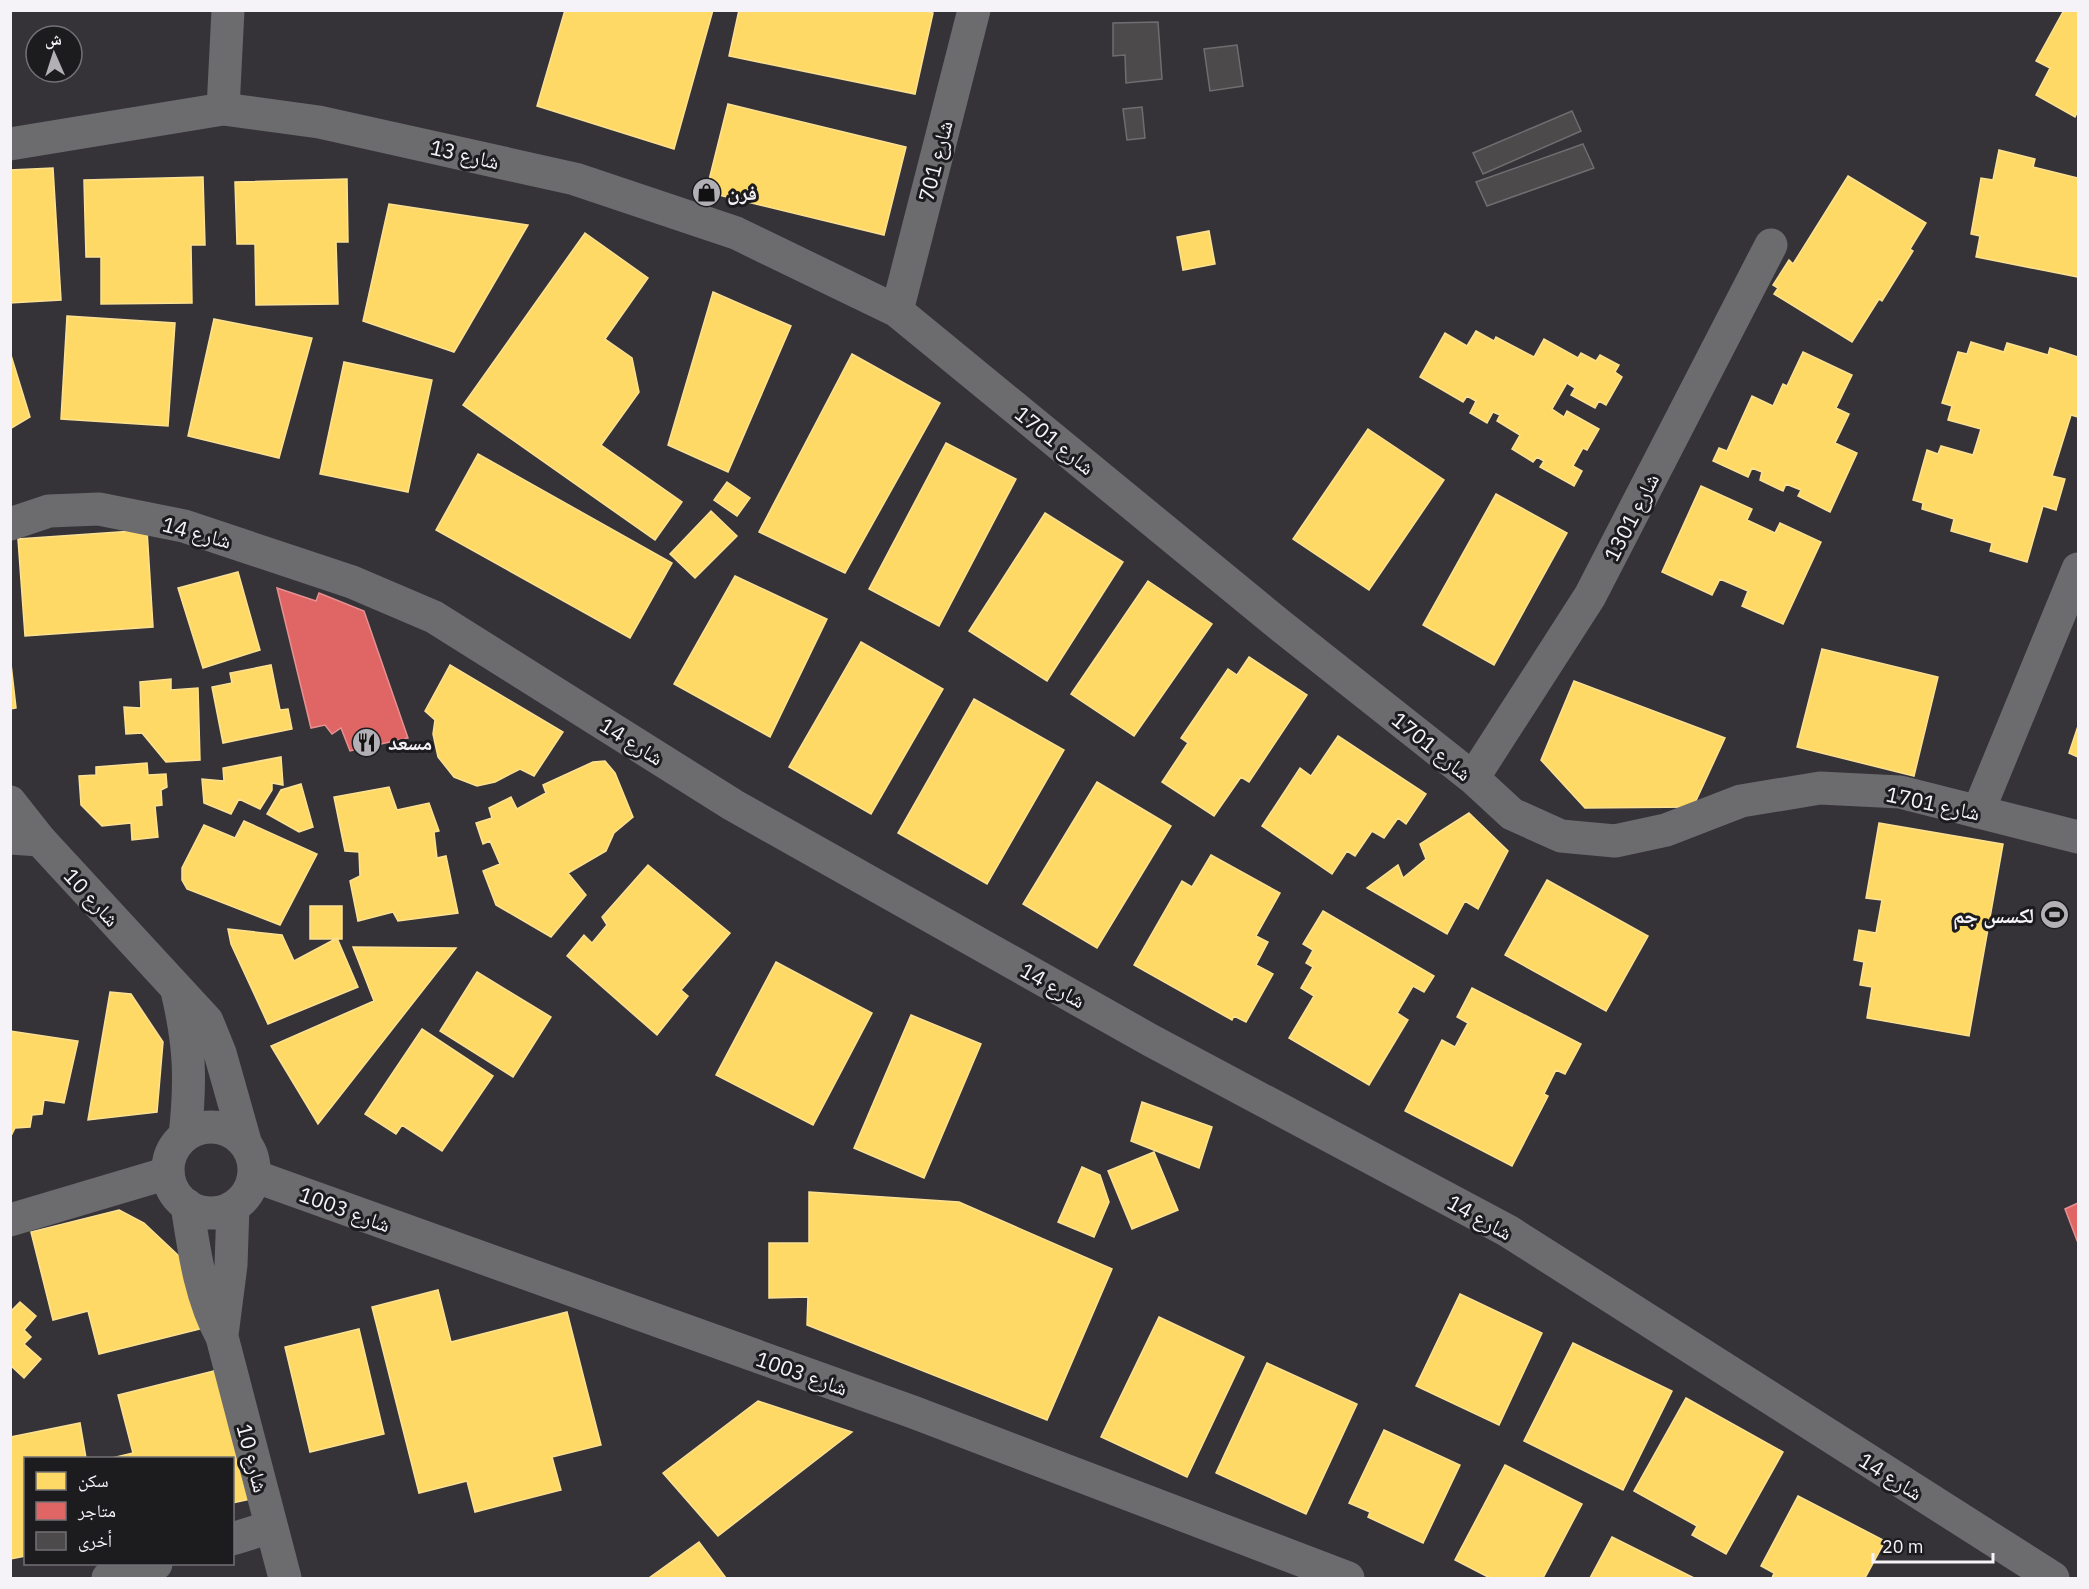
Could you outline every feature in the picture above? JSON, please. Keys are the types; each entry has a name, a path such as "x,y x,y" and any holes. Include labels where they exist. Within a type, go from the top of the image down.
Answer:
{"street":[{"path":"223,109 228,10"},
{"name":"شارع 701","path":"897,310 974,10"},
{"name":"شارع 13","path":"10,144 223,109 319,122 575,179 736,233 897,310"},
{"name":"شارع 1301","path":"1473,778 1590,596 1771,245"},
{"name":"شارع 1701","path":"897,310 1281,626 1473,778 1512,814 1561,836 1615,841 1666,830 1741,801 1820,788 1900,792 2079,837"},
{"name":"شارع 14","path":"10,524 49,511 99,509 184,526 352,582 434,617 733,805 1150,1040 1508,1231 2053,1578"},
{"path":"1978,812 2079,569"},
{"name":"شارع 10","path":"10,802 25,839 207,1021 220,1053 246,1145"},
{"name":"شارع 10","path":"176,989 188,1035 189,1078 185,1136"},
{"path":"217,1128 233,1134 246,1145 253,1160 254,1176 247,1194 233,1207 210,1214 186,1205 170,1186 168,1173 171,1152 185,1136 200,1129 217,1128"},
{"path":"10,1220 168,1173"},
{"name":"شارع 1003","path":"254,1176 913,1412 1348,1578"},
{"name":"شارع 10","path":"186,1205 204,1294 210,1316 222,1337 285,1578"},
{"name":"شارع 10","path":"222,1337 231,1265 233,1207"},
{"path":"234,1538 271,1527"},
{"path":"108,1578 150,1565"}],"building: سكن":[{"path":"565,10 713,10 674,149 537,106"},
{"path":"739,10 922,10 933,13 915,94 729,56"},
{"path":"2064,10 2078,10 2078,110 2075,117 2036,95 2050,68 2036,61"},
{"path":"728,104 906,147 884,235 706,192"},
{"path":"1999,150 2035,159 2033,167 2078,178 2078,277 1976,257 1980,236 1971,234 1981,178 1993,180"},
{"path":"53,168 61,300 10,303 10,170"},
{"path":"1848,176 1926,223 1910,249 1913,251 1882,301 1879,299 1852,342 1774,294 1778,288 1773,285 1789,260 1793,264"},
{"path":"203,177 205,245 191,245 192,303 101,304 101,257 86,257 84,180"},
{"path":"347,179 348,242 336,242 338,304 256,305 255,244 237,244 235,182"},
{"path":"389,204 528,225 454,352 363,321"},
{"path":"1209,231 1215,264 1183,270 1177,237"},
{"path":"585,233 648,278 605,339 632,358 639,392 601,445 682,502 655,540 463,405"},
{"path":"713,292 791,326 728,472 668,445"},
{"path":"67,316 175,323 168,426 61,419"},
{"path":"214,319 312,338 279,458 188,436"},
{"path":"1476,331 1494,341 1496,337 1534,357 1544,339 1578,358 1581,353 1596,361 1600,355 1619,365 1615,372 1622,377 1606,405 1599,401 1595,408 1571,395 1575,388 1567,383 1552,409 1564,417 1567,411 1599,429 1587,450 1583,448 1573,466 1582,471 1574,486 1540,467 1544,461 1537,457 1533,462 1512,449 1520,435 1497,421 1500,415 1493,412 1487,423 1470,413 1476,401 1467,396 1463,402 1420,377 1445,333 1467,346"},
{"path":"1971,342 2004,352 2007,343 2048,355 2050,348 2078,357 2078,417 2071,415 2052,476 2065,479 2056,510 2043,506 2027,562 1990,551 1992,543 1951,531 1954,519 1922,509 1923,503 1913,500 1927,450 1938,454 1941,446 1973,455 1981,429 1948,420 1952,406 1942,403 1958,352 1967,354"},
{"path":"10,352 30,417 10,429"},
{"path":"1803,352 1852,375 1836,408 1849,414 1835,443 1857,453 1830,512 1798,496 1801,490 1786,484 1783,491 1760,480 1762,472 1752,468 1748,477 1713,461 1719,448 1727,451 1752,396 1773,406 1783,384 1787,386"},
{"path":"852,354 940,403 845,573 759,532"},
{"path":"344,362 432,380 408,492 320,474"},
{"path":"1368,429 1444,480 1369,590 1293,539"},
{"path":"946,443 1016,479 939,626 869,589"},
{"path":"478,454 672,563 630,638 436,530"},
{"path":"727,482 750,498 737,516 714,500"},
{"path":"1701,486 1752,509 1747,520 1775,533 1780,523 1821,542 1783,624 1742,606 1748,591 1720,579 1712,595 1662,572"},
{"path":"1496,494 1567,533 1494,665 1423,625"},
{"path":"711,511 737,536 695,578 670,554"},
{"path":"1045,513 1123,562 1047,681 969,631"},
{"path":"147,530 153,627 25,636 18,539"},
{"path":"238,572 260,650 203,668 178,588"},
{"path":"735,576 827,619 770,737 674,684"},
{"path":"1148,581 1212,624 1134,736 1071,694"},
{"path":"861,642 943,689 871,814 789,767"},
{"path":"1822,649 1938,677 1914,776 1797,747"},
{"path":"10,655 16,708 10,709"},
{"path":"1249,657 1307,695 1249,782 1241,777 1214,816 1162,782 1188,743 1181,738 1228,669 1237,675"},
{"path":"271,665 280,710 288,709 292,729 223,743 212,687 232,683 230,673"},
{"path":"450,665 563,732 534,776 520,769 495,782 477,786 454,777 438,757 433,734 435,720 425,711"},
{"path":"171,679 171,690 198,688 200,760 166,762 142,733 126,734 124,707 141,708 140,682"},
{"path":"1574,681 1725,738 1693,807 1585,808 1541,760"},
{"path":"974,699 1064,750 987,884 898,833"},
{"path":"2078,726 2078,757 2069,753"},
{"path":"1338,736 1426,794 1406,824 1398,818 1384,838 1372,831 1355,856 1347,851 1332,874 1262,826 1300,768 1311,776"},
{"path":"281,757 283,785 272,783 272,790 260,809 239,799 231,814 204,803 202,779 224,781 223,768"},
{"path":"605,761 615,773 633,817 614,833 606,851 568,873 586,895 551,937 496,905 483,871 500,864 490,841 483,844 476,823 492,818 489,808 511,797 517,809 546,793 543,785 593,762"},
{"path":"147,763 148,775 166,774 167,787 161,790 162,805 155,806 158,837 132,840 131,823 102,826 81,805 79,776 96,775 96,767"},
{"path":"1097,782 1171,826 1097,948 1023,904"},
{"path":"301,784 313,827 299,832 267,814 281,790"},
{"path":"389,787 397,810 429,803 439,831 434,832 437,858 446,856 458,913 398,921 393,912 358,921 350,881 360,876 359,852 345,851 334,797"},
{"path":"1469,813 1508,851 1478,909 1465,901 1447,934 1367,888 1398,865 1403,878 1426,859 1420,844"},
{"path":"244,821 317,854 280,925 187,889 182,880 182,868 204,825 235,838"},
{"path":"1879,823 2003,844 1969,1036 1867,1018 1872,987 1860,985 1864,962 1854,960 1859,930 1876,933 1882,900 1866,898"},
{"path":"1211,855 1280,893 1256,936 1268,942 1256,965 1273,974 1246,1022 1234,1016 1232,1020 1134,965 1182,881 1192,887"},
{"path":"648,865 730,933 681,990 688,996 657,1035 567,956 584,935 592,943 607,925 602,917"},
{"path":"1547,880 1648,936 1606,1011 1505,955"},
{"path":"310,906 342,906 342,939 310,939"},
{"path":"1323,911 1434,976 1424,992 1413,986 1397,1013 1408,1020 1369,1085 1289,1038 1314,996 1301,988 1313,967 1306,963 1313,950 1303,944"},
{"path":"228,929 282,935 294,961 337,938 358,987 268,1024 231,944"},
{"path":"353,947 456,948 318,1124 271,1046 374,1001"},
{"path":"776,962 872,1013 813,1125 716,1075"},
{"path":"477,972 551,1017 513,1077 440,1031"},
{"path":"1472,988 1581,1044 1565,1074 1556,1070 1544,1094 1548,1096 1512,1166 1405,1111 1442,1040 1455,1047 1468,1023 1457,1017"},
{"path":"110,992 131,994 163,1042 157,1112 88,1120"},
{"path":"911,1015 981,1044 924,1178 854,1148"},
{"path":"422,1029 493,1076 442,1151 402,1125 396,1134 365,1114"},
{"path":"10,1031 78,1041 64,1103 44,1100 42,1114 32,1115 30,1127 15,1128 11,1136"},
{"path":"1142,1102 1212,1127 1199,1168 1131,1141"},
{"path":"1154,1152 1178,1210 1132,1229 1108,1171"},
{"path":"1082,1167 1100,1175 1109,1202 1094,1237 1058,1222"},
{"path":"809,1192 959,1202 1112,1269 1047,1420 807,1325 808,1297 769,1298 769,1243 809,1243"},
{"path":"119,1210 144,1223 182,1259 200,1329 99,1354 88,1311 53,1320 31,1232"},
{"path":"438,1290 451,1342 567,1312 601,1445 552,1457 561,1490 475,1512 467,1481 419,1493 372,1307"},
{"path":"1460,1294 1542,1333 1499,1425 1416,1386"},
{"path":"20,1302 36,1316 24,1330 31,1337 24,1344 41,1359 24,1378 10,1365 10,1312"},
{"path":"1159,1317 1244,1357 1187,1477 1101,1437"},
{"path":"359,1329 384,1434 310,1452 285,1347"},
{"path":"1573,1343 1672,1391 1623,1490 1524,1441"},
{"path":"1267,1363 1357,1404 1306,1514 1216,1473"},
{"path":"218,1370 251,1499 234,1503 234,1457 116,1457 133,1453 118,1395"},
{"path":"1686,1398 1783,1452 1726,1554 1692,1535 1697,1526 1634,1491"},
{"path":"758,1401 852,1432 718,1536 663,1473"},
{"path":"80,1423 86,1457 24,1457 24,1556 10,1559 10,1437"},
{"path":"1384,1430 1460,1465 1423,1543 1368,1517 1370,1512 1349,1503"},
{"path":"1505,1465 1582,1504 1543,1578 1490,1578 1455,1560"},
{"path":"1798,1496 1885,1541 1865,1578 1772,1578 1774,1573 1761,1566"},
{"path":"1612,1537 1694,1578 1590,1578"},
{"path":"699,1542 726,1578 649,1578"}],"building: متاجر":[{"path":"277,588 316,601 319,593 364,611 408,738 350,751 341,728 332,734 325,725 311,728"},
{"path":"2078,1203 2078,1243 2065,1209"}],"building: أخرى":[{"path":"1158,22 1162,79 1126,83 1125,55 1113,56 1113,23"},
{"path":"1237,45 1243,86 1210,91 1204,49"},
{"path":"1142,107 1145,138 1127,140 1123,109"},
{"path":"1572,111 1581,131 1483,174 1473,153"},
{"path":"1583,144 1594,168 1487,206 1476,182"}],"place":[{"name":"فرن","path":"706,192"},
{"name":"مسعد","path":"367,742"},
{"name":"لكسس جم","path":"2055,915"}]}
